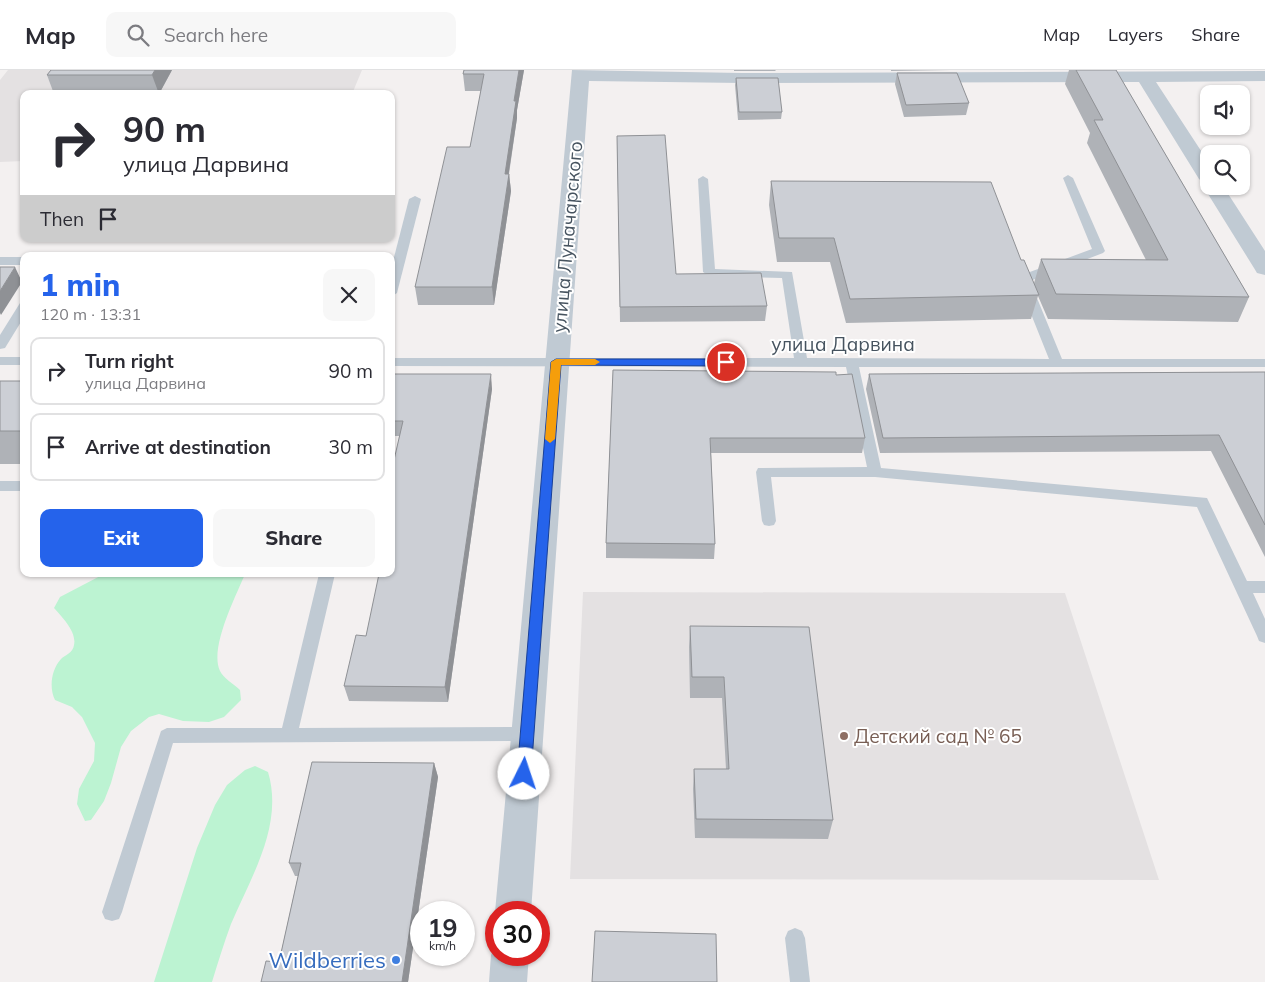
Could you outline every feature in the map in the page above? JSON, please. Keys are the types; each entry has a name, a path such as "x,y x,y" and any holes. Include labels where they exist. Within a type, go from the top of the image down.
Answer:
{"street":[{"path":"580,73 742,78 1142,73 1265,76"},
{"name":"улица Луначарского","path":"514,901 580,73"},
{"path":"1142,73 1200,165"},
{"path":"1220,195 1258,246 1265,268"},
{"path":"508,982 509,966"}],"lane":[{"path":"1057,363 1023,279 1099,251 1068,178"},
{"path":"703,179 710,272 788,274 801,363"},
{"path":"395,277 415,199"},
{"path":"0,262 20,262"},
{"path":"0,345 20,312"},
{"path":"0,361 20,361"},
{"name":"улица Дарвина","path":"395,362 1265,364"},
{"path":"852,362 875,472"},
{"path":"769,521 763,472 875,472 1202,502 1265,636"},
{"path":"0,486 20,486"},
{"path":"289,735 325,577"},
{"path":"1242,587 1265,587"},
{"path":"112,912 167,736 527,734"},
{"path":"796,938 800,982"}],"shaded area":[{"path":"8,70 362,70 354,90 20,90 20,161 0,162 0,80"},
{"name":"Детский сад № 65","path":"583,592 1065,593 1159,880 570,879"}],"green space":[{"path":"98,577 244,577 225,622 218,649 221,674 240,690 241,700 224,717 209,722 183,721 159,714 149,717 131,731 121,747 104,801 91,820 85,821 77,804 79,789 94,761 95,743 82,717 72,707 55,700 53,695 52,679 55,668 61,659 69,654 74,645 71,630 54,608 60,597"},
{"path":"255,766 268,772 272,792 269,831 256,869 231,924 212,982 154,982 197,848 215,805 227,785 245,770"}],"building":[{"path":"51,70 155,70 152,75 47,75"},
{"path":"464,70 519,70 505,174 509,174 492,287 415,287 447,147 470,147 484,74 463,74"},
{"path":"1076,70 1116,70 1249,297 1056,294 1041,259 1168,260 1094,120 1103,120"},
{"path":"897,73 957,73 969,103 906,105"},
{"path":"736,78 778,78 782,112 739,112"},
{"path":"665,135 676,274 761,273 767,306 620,307 617,136"},
{"path":"771,181 991,182 1021,260 1024,260 1039,295 850,299 834,238 779,238"},
{"path":"0,267 15,267 0,291"},
{"path":"613,370 836,372 836,375 852,374 865,438 710,438 715,544 606,543"},
{"path":"1265,372 1265,525 1219,435 883,438 869,374"},
{"path":"395,374 491,374 445,687 344,686 356,635 366,636 378,577 395,577 395,456 403,421 395,421"},
{"path":"0,381 20,381 20,431 0,431"},
{"path":"690,626 809,627 833,820 696,819 694,769 729,769 724,677 692,677"},
{"path":"312,762 434,763 414,901 410,901 410,927 402,982 261,982 266,961 279,962 301,863 289,863"},
{"path":"595,931 716,934 717,982 592,982"}],"slow traffic":[{"path":"550,439 556,362 595,362"}],"place":[{"name":"Детский сад № 65","path":"844,736"},
{"name":"Wildberries","path":"396,960"}],"route":[{"path":"524,774 556,362 726,362"}]}
